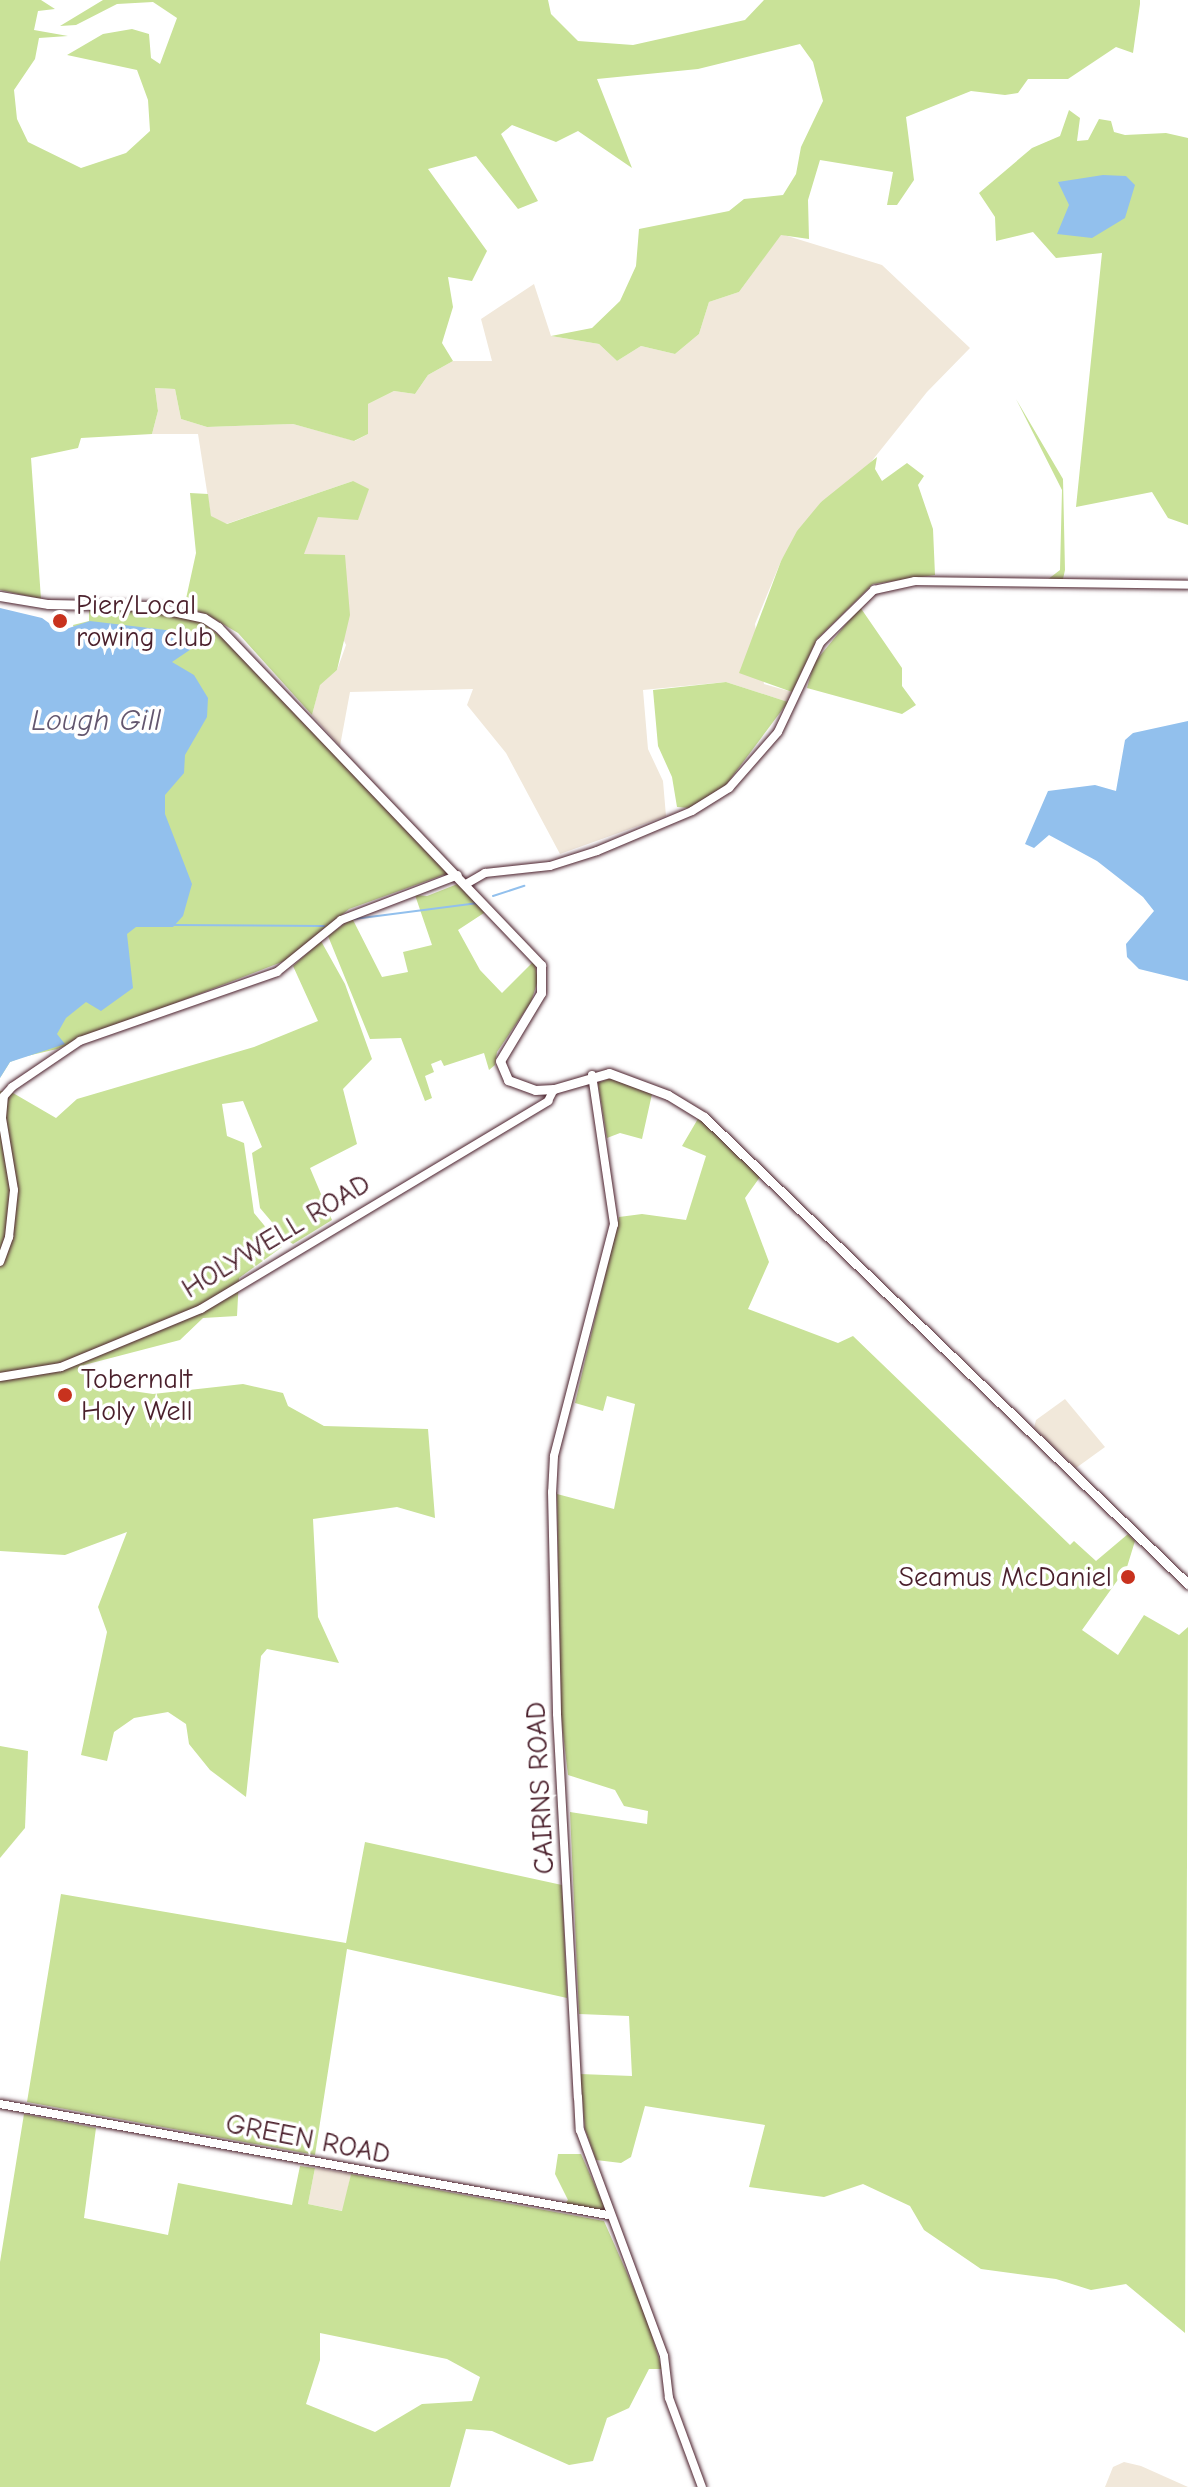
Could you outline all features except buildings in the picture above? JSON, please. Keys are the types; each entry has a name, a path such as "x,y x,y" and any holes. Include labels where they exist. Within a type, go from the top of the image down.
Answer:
{"main road":[{"path":"0,596 48,604 149,606 204,618 233,640 530,948 544,977 534,1008 504,1050 502,1072 522,1087 554,1089 592,1075 609,1073 635,1080 704,1117 1188,1584"}],"street":[{"path":"466,884 485,873 550,866 597,851 692,811 729,788 778,732 820,643 874,590 915,581 1188,585"},
{"path":"0,1262 9,1237 14,1190 2,1118 4,1096 12,1087 80,1041 277,972 341,920 458,875"},
{"name":"CAIRNS ROAD","path":"592,1075 614,1224 554,1456 552,1521 578,2108 580,2130 608,2215 664,2356 669,2398 702,2487"},
{"name":"HOLYWELL ROAD","path":"0,1377 61,1367 201,1309 548,1101 554,1089"},
{"name":"GREEN ROAD","path":"0,2104 608,2215"}],"shaded area":[{"path":"781,234 882,265 970,348 927,392 859,477 821,502 781,561 755,624 764,684 792,692 788,702 726,682 643,690 648,749 663,781 666,816 560,854 506,753 467,705 473,689 350,692 340,746 312,715 320,684 337,670 346,645 303,555 318,516 353,481 226,524 211,517 198,434 152,434 158,411 155,388 175,389 181,419 207,427 293,424 355,441 368,434 368,404 394,391 415,394 428,375 453,361 492,361 481,319 534,284 551,336 599,344 617,361 641,346 675,354 699,334 709,302 739,292"},
{"path":"1065,1399 1105,1447 1076,1468 1034,1428 1036,1420"},
{"path":"315,2168 351,2174 343,2211 308,2204"},
{"path":"1124,2462 1141,2466 1188,2487 1105,2487 1113,2467"}],"green space":[{"path":"0,0 41,0 55,9 38,11 34,30 68,36 39,38 35,59 14,90 17,119 28,142 81,168 126,153 150,131 148,100 137,70 67,55 103,34 132,29 149,34 151,58 160,64 177,18 153,2 117,4 76,25 60,26 103,0 548,0 551,14 578,41 633,45 745,20 764,0 1140,0 1140,4 1133,53 1116,47 1068,79 1028,79 1018,93 1005,95 971,91 906,117 914,180 897,205 887,205 893,172 820,160 808,200 809,239 781,235 739,292 709,302 699,334 675,354 641,346 617,361 599,344 551,336 592,328 620,301 636,266 639,229 729,211 744,199 783,195 796,174 801,147 823,101 813,62 800,44 698,69 597,79 632,168 578,131 556,142 512,125 501,134 538,201 518,209 476,156 428,169 487,251 472,281 448,277 453,307 442,343 453,361 428,375 415,394 394,391 368,404 368,434 354,441 293,424 207,427 181,419 175,389 155,388 158,411 152,434 81,438 78,448 31,458 41,599 0,590"},
{"path":"1069,110 1080,118 1077,141 1088,140 1099,119 1111,121 1114,132 1125,135 1166,133 1188,138 1188,525 1168,518 1152,492 1076,507 1102,253 1056,258 1033,232 996,241 995,217 979,193 1032,148 1060,136"},
{"path":"1016,399 1063,479 1065,570 1063,579 1054,583 1047,580 1060,570 1062,490"},
{"path":"877,457 875,469 882,481 907,463 924,476 918,485 933,529 935,575 873,584 817,639 792,692 739,673 781,561 797,531 821,502"},
{"path":"353,481 369,489 358,520 318,517 304,554 345,555 350,615 337,670 320,685 312,715 238,633 206,614 184,608 196,553 190,493 208,494 211,516 227,524"},
{"path":"860,607 902,668 902,686 916,705 902,714 807,688 814,663"},
{"path":"89,610 146,610 201,621 229,643 449,873 349,909 287,960 57,1049 10,1062 0,1078 84,663 73,625 89,621"},
{"path":"726,682 788,702 726,785 689,808 677,807 672,777 658,746 653,690"},
{"path":"460,883 487,911 458,930 480,970 502,993 534,961 538,980 531,1002 497,1052 495,1065 489,1070 484,1053 444,1066 441,1060 431,1064 434,1072 425,1076 432,1098 425,1101 401,1038 370,1039 328,936 352,918 382,977 408,972 403,952 432,945 415,895 427,896"},
{"path":"321,941 345,984 372,1059 343,1089 357,1144 310,1168 332,1220 293,1244 287,1240 260,1208 252,1153 262,1147 243,1101 222,1104 227,1136 244,1143 254,1213 282,1247 239,1278 237,1316 203,1318 180,1340 84,1365 86,1375 105,1387 153,1394 243,1384 283,1393 288,1406 324,1426 428,1429 435,1518 397,1507 313,1519 318,1617 339,1663 267,1649 261,1656 246,1797 210,1770 189,1744 186,1724 168,1712 134,1718 114,1732 107,1761 81,1755 107,1632 98,1607 127,1532 65,1555 0,1551 0,1091 13,1093 56,1118 77,1099 254,1047 318,1021 293,966"},
{"path":"611,1078 652,1094 642,1139 620,1133 607,1138 598,1083"},
{"path":"699,1117 760,1177 745,1198 769,1262 748,1309 838,1343 853,1336 1070,1545 1074,1541 1096,1561 1128,1534 1135,1541 1127,1567 1082,1630 1118,1655 1144,1615 1179,1635 1188,1627 1185,2333 1126,2284 1091,2290 1056,2279 981,2269 924,2230 910,2206 863,2184 824,2197 749,2187 765,2125 645,2106 631,2157 621,2163 596,2160 585,2129 580,2074 632,2076 629,2016 579,2014 570,1812 647,1824 648,1811 624,1806 615,1790 568,1775 561,1716 557,1494 614,1509 635,1404 607,1396 603,1411 575,1403 619,1217 642,1214 686,1220 706,1156 682,1146"},
{"path":"0,1746 28,1751 25,1828 0,1858"},
{"path":"365,1842 562,1885 567,1998 347,1949 315,2155 27,2102 61,1894 346,1943"},
{"path":"24,2114 96,2128 84,2218 168,2235 178,2183 292,2205 300,2166 315,2168 308,2204 342,2211 351,2174 604,2221 646,2316 662,2369 649,2369 629,2408 607,2418 593,2461 569,2465 492,2431 466,2429 450,2487 0,2487 0,2262","holes":["320,2333 447,2359 480,2377 472,2401 422,2404 375,2432 306,2404 320,2360"]},
{"path":"558,2154 581,2154 608,2215 563,2205 568,2200 555,2174"}],"water":[{"path":"1103,175 1126,176 1135,185 1125,218 1092,238 1057,234 1069,205 1058,182"},
{"name":"Lough Gill","path":"0,608 42,618 60,631 90,621 191,633 203,641 172,662 194,675 208,698 207,717 185,755 184,773 165,795 165,814 192,884 183,916 173,927 136,927 127,934 133,988 101,1011 86,1002 66,1018 57,1034 65,1044 10,1062 0,1078"},
{"path":"1188,721 1188,981 1139,969 1127,957 1126,944 1154,911 1143,897 1097,861 1049,835 1034,848 1025,844 1048,791 1095,785 1116,791 1125,740 1133,733"}],"waterway":[{"path":"493,896 524,886"},
{"path":"354,919 478,903"},
{"path":"173,925 324,926"}],"place":[{"name":"Pier/Local rowing club","path":"60,621"},
{"name":"Tobernalt Holy Well","path":"65,1395"},
{"name":"Seamus McDaniel","path":"1128,1577"}]}
